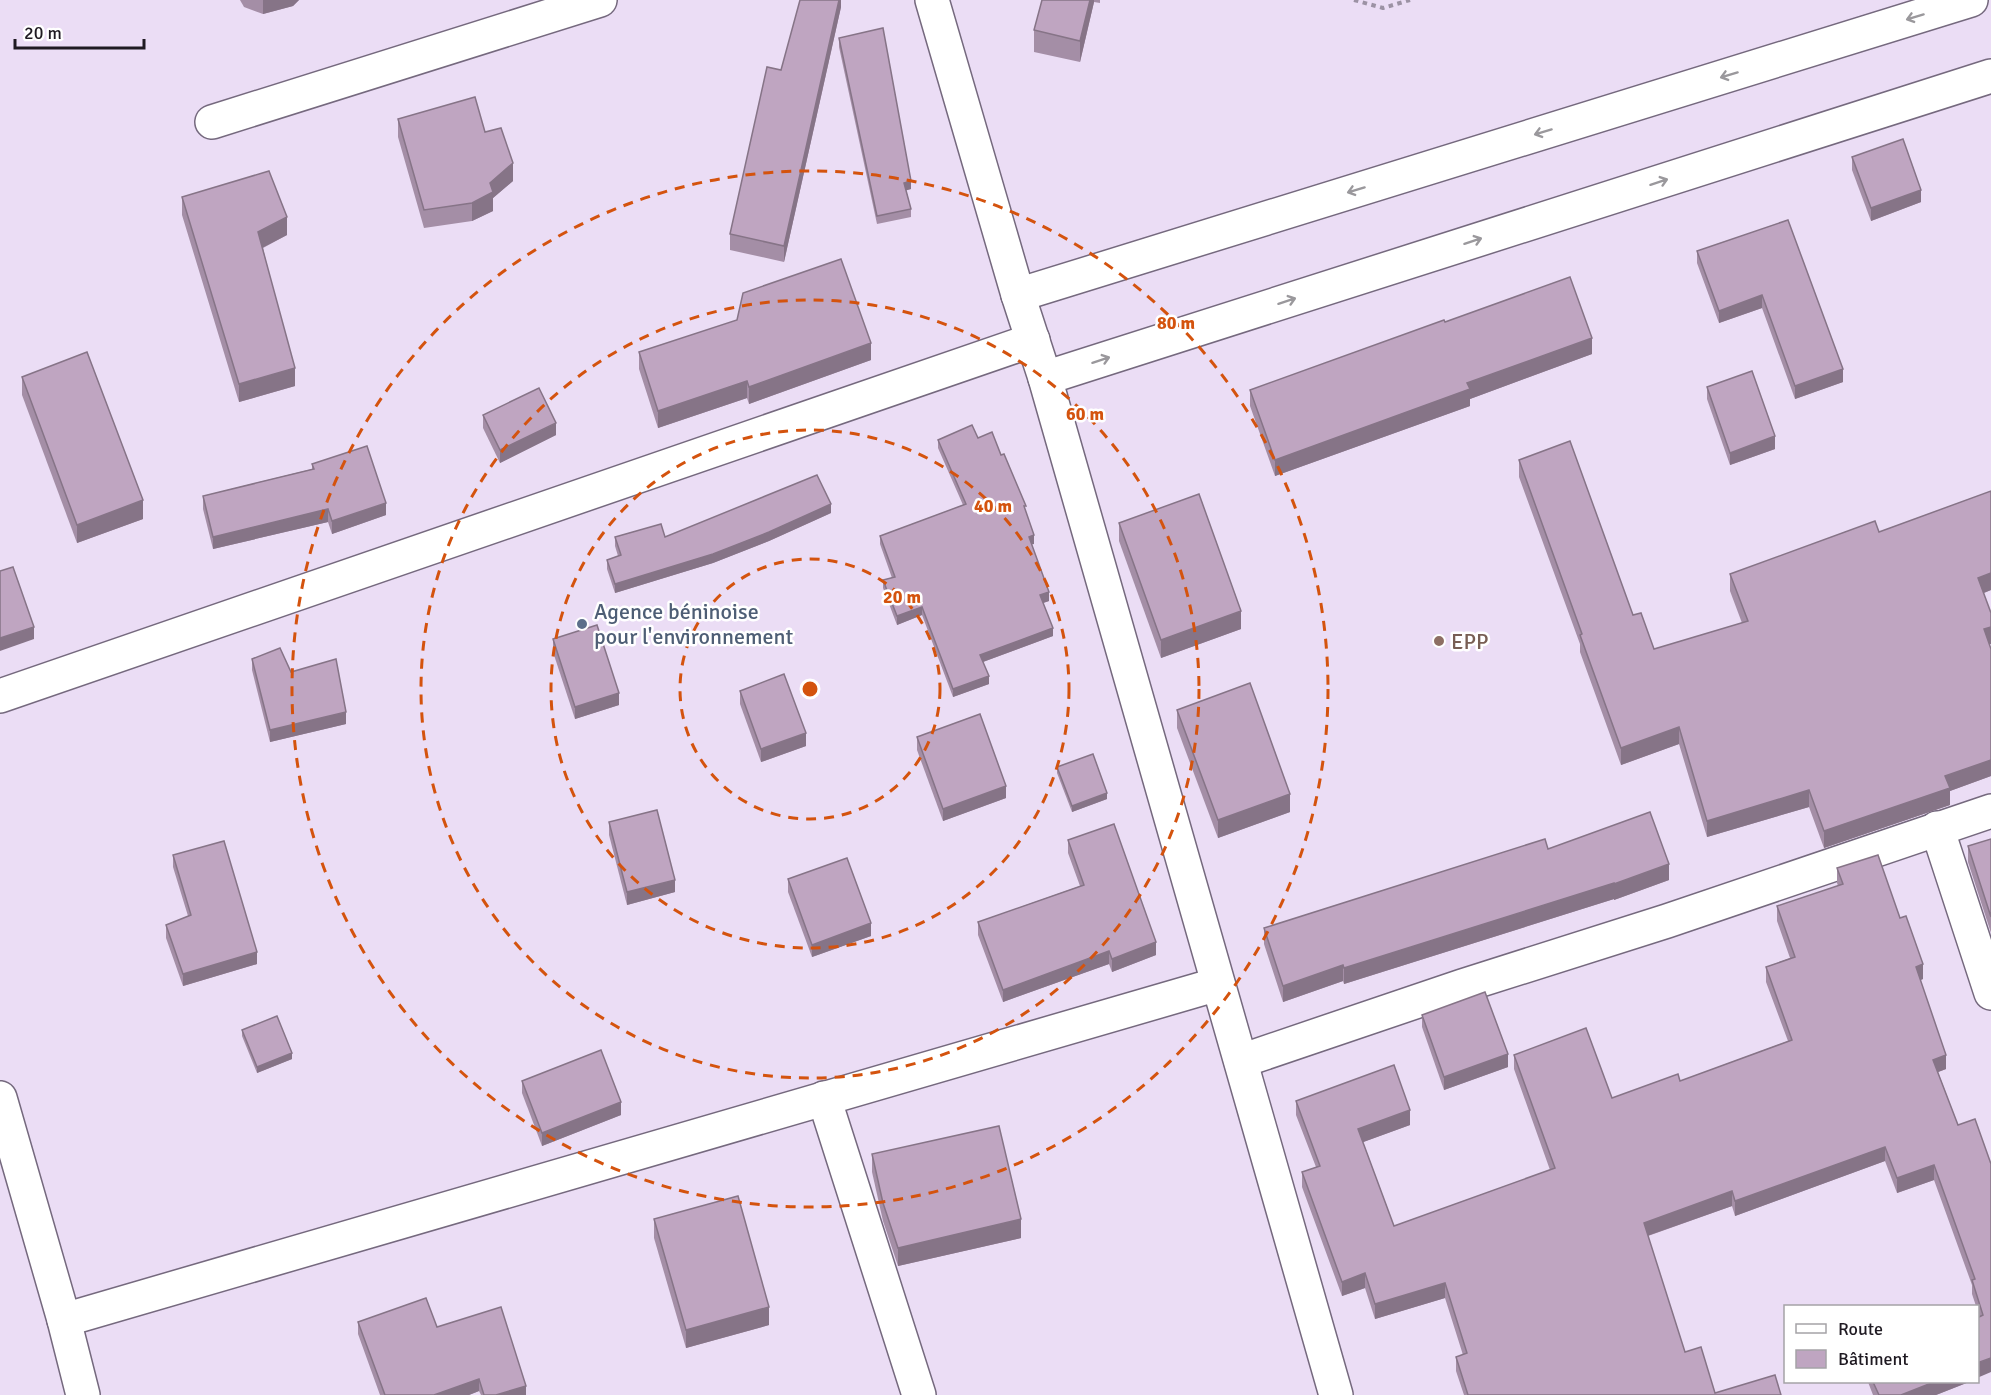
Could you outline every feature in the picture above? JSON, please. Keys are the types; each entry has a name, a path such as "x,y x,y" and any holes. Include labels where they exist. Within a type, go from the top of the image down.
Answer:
{"street":[{"path":"212,122 600,0"},
{"path":"932,0 1018,295 1046,378 1336,1395"},
{"path":"1018,295 1971,0"},
{"path":"1046,378 1991,76"},
{"path":"0,696 1033,340"},
{"path":"1241,1061 1462,986 1667,921 1991,811"},
{"path":"1936,828 1991,993"},
{"path":"64,1320 1218,984"},
{"path":"0,1098 64,1320 83,1395"},
{"path":"824,1098 919,1395"}],"path":[{"path":"1354,0 1383,8 1410,0"}],"building":[{"path":"800,0 839,0 784,246 730,234 767,67 781,70"},
{"path":"1042,0 1090,0 1080,41 1034,30"},
{"path":"883,28 911,181 904,183 911,209 877,216 839,38"},
{"path":"475,97 485,132 501,128 513,163 490,183 493,192 472,203 424,210 398,119"},
{"path":"1903,139 1921,190 1871,208 1852,157"},
{"path":"269,171 287,217 258,232 295,368 239,384 182,197"},
{"path":"1788,220 1843,369 1795,386 1762,295 1719,311 1697,251"},
{"path":"841,259 871,343 749,387 747,381 658,411 639,352 737,320 743,293"},
{"path":"1570,277 1592,338 1467,383 1470,389 1275,460 1250,390"},
{"path":"87,352 143,500 77,525 22,377"},
{"path":"1752,371 1775,436 1730,453 1707,387"},
{"path":"539,388 556,423 500,450 483,415"},
{"path":"972,425 978,438 992,432 1026,506 1024,506 1034,535 1029,537 1049,592 1040,595 1053,628 980,655 989,676 953,689 922,607 897,616 883,580 895,577 880,536 966,504 938,440"},
{"path":"1570,441 1633,615 1641,613 1654,649 1748,621 1730,574 1875,521 1879,532 1991,491 1991,573 1978,578 1991,613 1991,627 1984,629 1991,649 1991,760 1945,776 1950,788 1824,831 1809,790 1707,821 1679,727 1621,748 1580,635 1582,634 1519,460"},
{"path":"367,446 386,503 332,521 328,509 213,537 203,496 314,469 312,464"},
{"path":"817,475 831,504 713,554 615,584 607,560 621,555 615,537 661,524 665,537"},
{"path":"1199,494 1241,611 1161,640 1119,523"},
{"path":"13,567 34,627 0,638 0,571"},
{"path":"597,625 619,693 575,707 553,639"},
{"path":"280,648 291,672 336,659 346,712 270,730 252,659"},
{"path":"784,674 806,733 761,749 740,691"},
{"path":"1250,683 1290,794 1218,820 1177,710"},
{"path":"980,714 1006,786 943,809 917,737"},
{"path":"1093,754 1107,793 1072,806 1057,767"},
{"path":"657,810 675,880 627,892 609,822"},
{"path":"1650,812 1669,864 1614,884 1344,968 1343,965 1283,986 1264,928 1545,839 1548,849"},
{"path":"1114,824 1156,942 1112,959 1109,951 1003,990 978,922 1084,885 1068,840"},
{"path":"1991,839 1991,917 1968,846"},
{"path":"224,841 257,952 183,974 166,925 191,915 173,855"},
{"path":"1878,855 1900,918 1906,916 1923,964 1916,967 1946,1055 1933,1060 1958,1125 1975,1119 1991,1164 1991,1358 1979,1362 1979,1317 1983,1315 1972,1280 1975,1279 1934,1165 1897,1178 1885,1147 1735,1201 1732,1191 1644,1223 1685,1352 1701,1347 1715,1393 1775,1375 1781,1395 1468,1395 1456,1357 1467,1353 1445,1283 1375,1304 1365,1273 1342,1282 1302,1172 1320,1166 1296,1101 1394,1065 1410,1110 1358,1129 1394,1226 1555,1168 1514,1055 1586,1028 1612,1098 1678,1074 1680,1081 1792,1040 1766,967 1795,957 1777,906 1843,884 1837,868"},
{"path":"847,858 871,923 812,945 788,879"},
{"path":"1485,992 1508,1054 1444,1077 1422,1015"},
{"path":"277,1016 292,1053 257,1067 242,1030"},
{"path":"601,1050 621,1102 542,1133 522,1081"},
{"path":"999,1126 1021,1219 898,1248 883,1203 872,1154"},
{"path":"738,1196 769,1307 686,1330 654,1219"},
{"path":"426,1298 437,1327 501,1307 526,1386 496,1395 484,1395 479,1379 434,1395 385,1395 358,1322"},
{"path":"1873,1383 1931,1383 1901,1395 1879,1395"}],"place":[{"name":"Agence béninoise pour l'environnement","path":"582,624"},
{"name":"EPP","path":"1439,641"}]}
